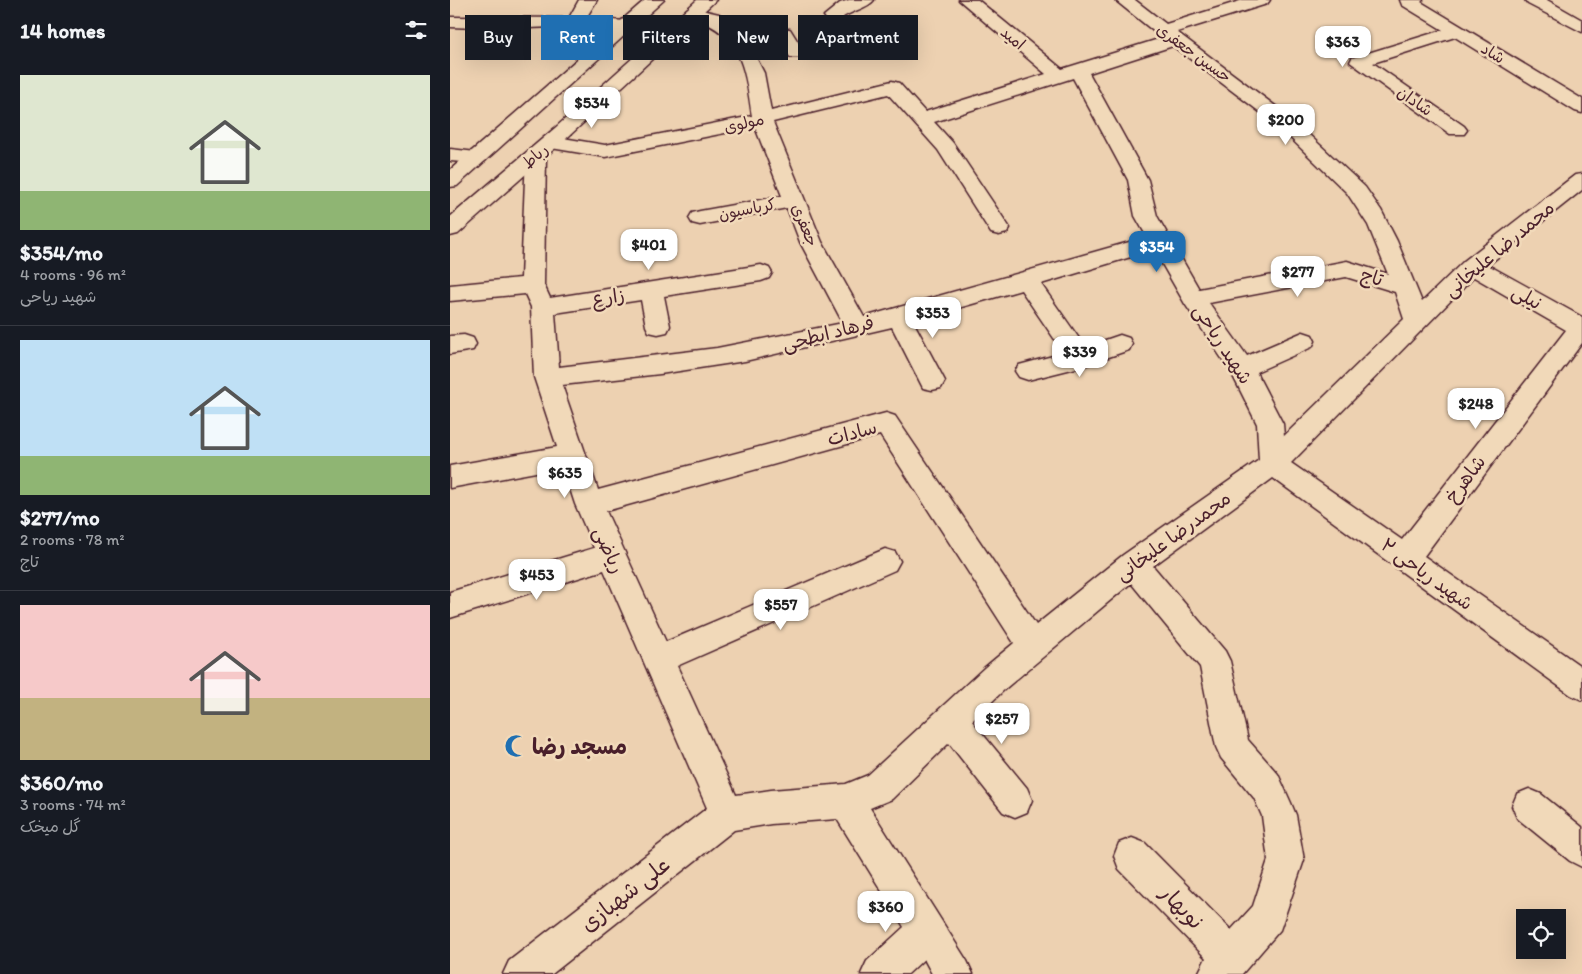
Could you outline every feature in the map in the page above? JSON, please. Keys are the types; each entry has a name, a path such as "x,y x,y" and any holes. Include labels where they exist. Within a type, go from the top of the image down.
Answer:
{"street":[{"path":"579,15 588,0"},
{"name":"رباط","path":"638,15 655,0"},
{"path":"834,15 842,4 865,0"},
{"name":"امید","path":"968,0 1068,72"},
{"name":"حسین جعفری","path":"1124,0 1168,36 1256,99 1302,136 1361,196 1390,248 1417,321"},
{"path":"922,120 1068,72 1261,0"},
{"name":"شاد","path":"1414,0 1408,1 1582,107"},
{"path":"1534,0 1582,27"},
{"path":"700,7 719,22"},
{"name":"رباط","path":"450,229 544,149 700,7"},
{"path":"450,22 541,23"},
{"name":"رباط","path":"450,181 623,29"},
{"name":"شادان","path":"1457,31 1359,62 1458,130"},
{"path":"788,40 796,53"},
{"name":"جعفری","path":"748,60 755,73 762,119 811,242 857,327"},
{"name":"شهید ریاحی","path":"1068,72 1138,180 1146,216 1193,298 1242,368 1270,424 1273,464"},
{"name":"مولوی","path":"544,149 605,151 762,119 892,87 946,147 999,228"},
{"name":"ریاضی","path":"544,149 538,296 547,377 589,504 727,814"},
{"path":"450,155 478,157"},
{"name":"محمدرضا علیخانی","path":"727,814 771,807 846,800 880,787 995,678 1033,646 1133,564 1273,464 1472,266 1582,180"},
{"name":"کرباسیون","path":"700,218 794,200"},
{"name":"فرهاد ابطحی","path":"547,377 677,363 772,347 857,327 1160,241"},
{"name":"نیلی","path":"1472,266 1581,327"},
{"name":"تاج","path":"1193,298 1346,269 1404,287"},
{"name":"زارع","path":"450,293 538,296 651,290 761,273"},
{"path":"1026,279 1080,358"},
{"path":"651,290 658,326"},
{"path":"898,315 932,381"},
{"name":"شاهرخ","path":"1405,558 1581,327"},
{"path":"1242,368 1303,341"},
{"path":"1028,371 1080,358 1120,344"},
{"name":"سادات","path":"589,504 886,423 1033,646"},
{"path":"450,477 573,454"},
{"name":"شهید ریاحی ۲","path":"1273,464 1582,685"},
{"path":"450,605 612,555"},
{"path":"658,660 885,561"},
{"path":"1133,564 1176,613 1214,661 1233,747 1266,786 1279,815 1286,860 1267,916 1224,966"},
{"path":"951,720 1015,800"},
{"path":"846,800 954,974"},
{"path":"1529,806 1582,849"},
{"name":"علی شهبازی","path":"522,974 727,814"},
{"name":"نوبهار","path":"1132,856 1224,966"},
{"path":"880,974 927,931"}],"place":[{"name":"مسجد رضا","path":"516,746"}]}
